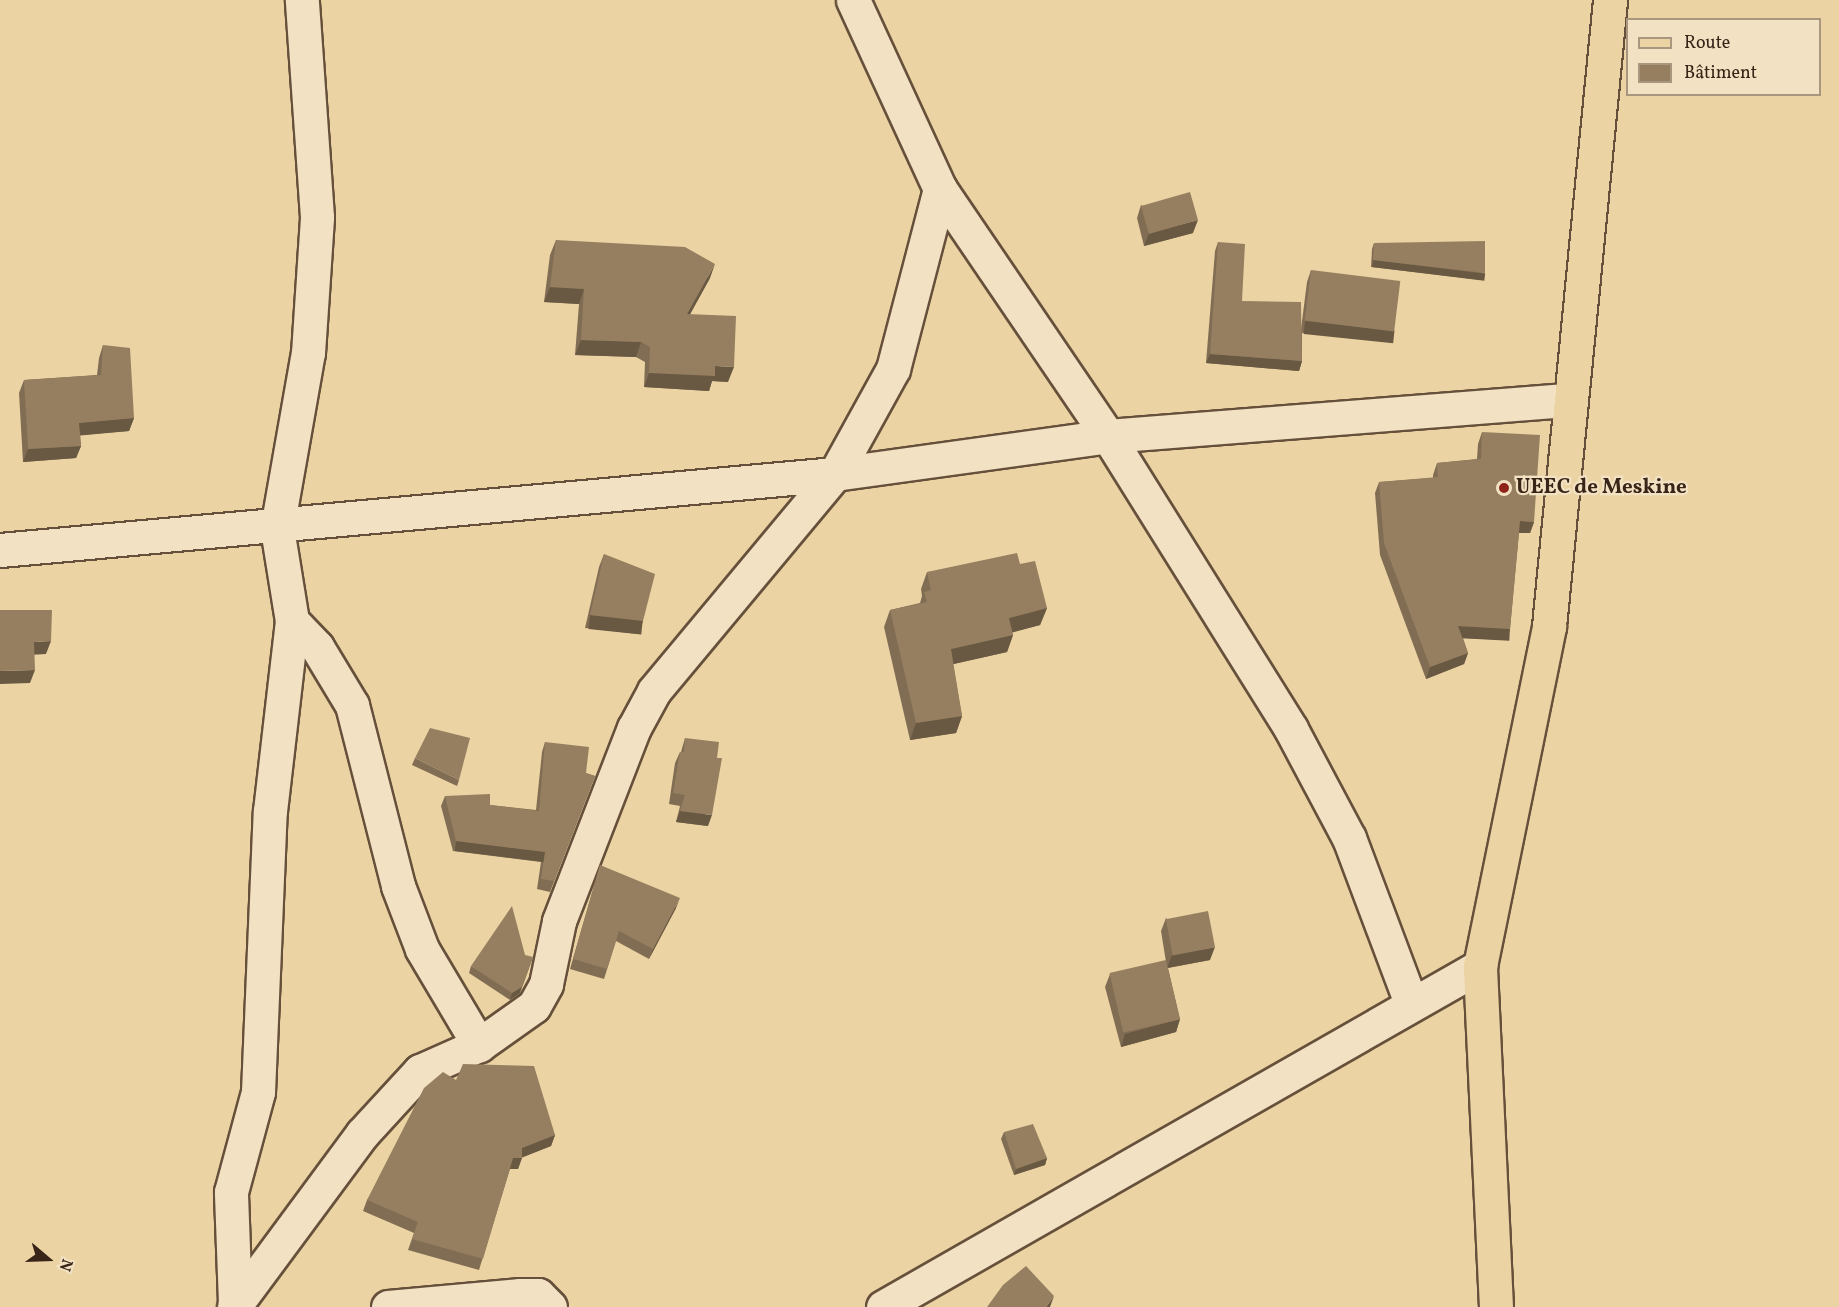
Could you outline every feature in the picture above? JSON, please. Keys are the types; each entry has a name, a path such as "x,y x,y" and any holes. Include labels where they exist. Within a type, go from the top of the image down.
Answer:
{"main road":[{"path":"1496,1307 1480,966 1550,626 1569,400 1610,0"}],"street":[{"path":"235,1305 231,1192 258,1092 270,811 292,621 277,528 308,353 317,217 302,0"},
{"path":"853,0 940,189 1108,436 1296,739 1349,838 1411,1003"},
{"path":"235,1305 362,1134 420,1071 479,1045 519,1020 546,984 559,921 634,728 654,691 835,474 893,369 940,189"},
{"path":"0,550 277,528 835,474 1108,436 1569,400"},
{"path":"292,621 317,647 352,705 398,886 422,949 479,1045"},
{"path":"883,1307 1411,1003 1480,966"},
{"path":"388,1307 520,1295 538,1295 550,1307"}],"building":[{"path":"1190,192 1198,220 1149,234 1141,206"},
{"path":"556,240 685,247 715,264 687,314 736,316 734,367 715,366 715,376 649,373 650,347 641,342 581,340 584,289 550,287"},
{"path":"1485,241 1485,273 1373,260 1374,243"},
{"path":"1218,242 1245,244 1242,301 1301,302 1302,361 1210,354"},
{"path":"1311,270 1400,281 1394,332 1305,321"},
{"path":"103,345 130,348 134,418 79,423 81,446 28,449 24,380 101,375"},
{"path":"1482,432 1540,435 1534,522 1520,521 1510,629 1458,626 1468,653 1430,667 1384,543 1379,482 1438,477 1437,463 1481,459"},
{"path":"1017,553 1020,564 1035,561 1047,608 1009,618 1013,635 951,649 962,716 916,723 890,610 927,602 924,592 931,590 927,572"},
{"path":"604,554 655,574 643,621 590,615"},
{"path":"0,610 52,610 51,641 34,642 35,670 0,671"},
{"path":"430,728 470,738 459,780 415,758"},
{"path":"685,738 719,742 717,758 722,758 712,815 680,811 685,795 673,793 680,752 684,752"},
{"path":"545,742 589,747 586,773 595,776 554,881 541,879 545,852 456,841 445,796 490,794 490,805 539,811"},
{"path":"600,865 680,898 653,949 619,931 607,969 573,959"},
{"path":"512,906 525,955 533,957 522,987 512,993 471,966"},
{"path":"1208,911 1215,947 1173,956 1166,919"},
{"path":"1166,960 1180,1019 1123,1032 1109,973"},
{"path":"463,1064 534,1066 555,1135 522,1148 522,1158 513,1158 483,1259 412,1239 418,1222 367,1200 424,1088 443,1072 456,1080"},
{"path":"1033,1124 1047,1158 1016,1169 1004,1132"},
{"path":"1026,1266 1054,1296 1046,1307 987,1307 1003,1285"}],"place":[{"name":"UEEC de Meskine","path":"1504,488"}]}
